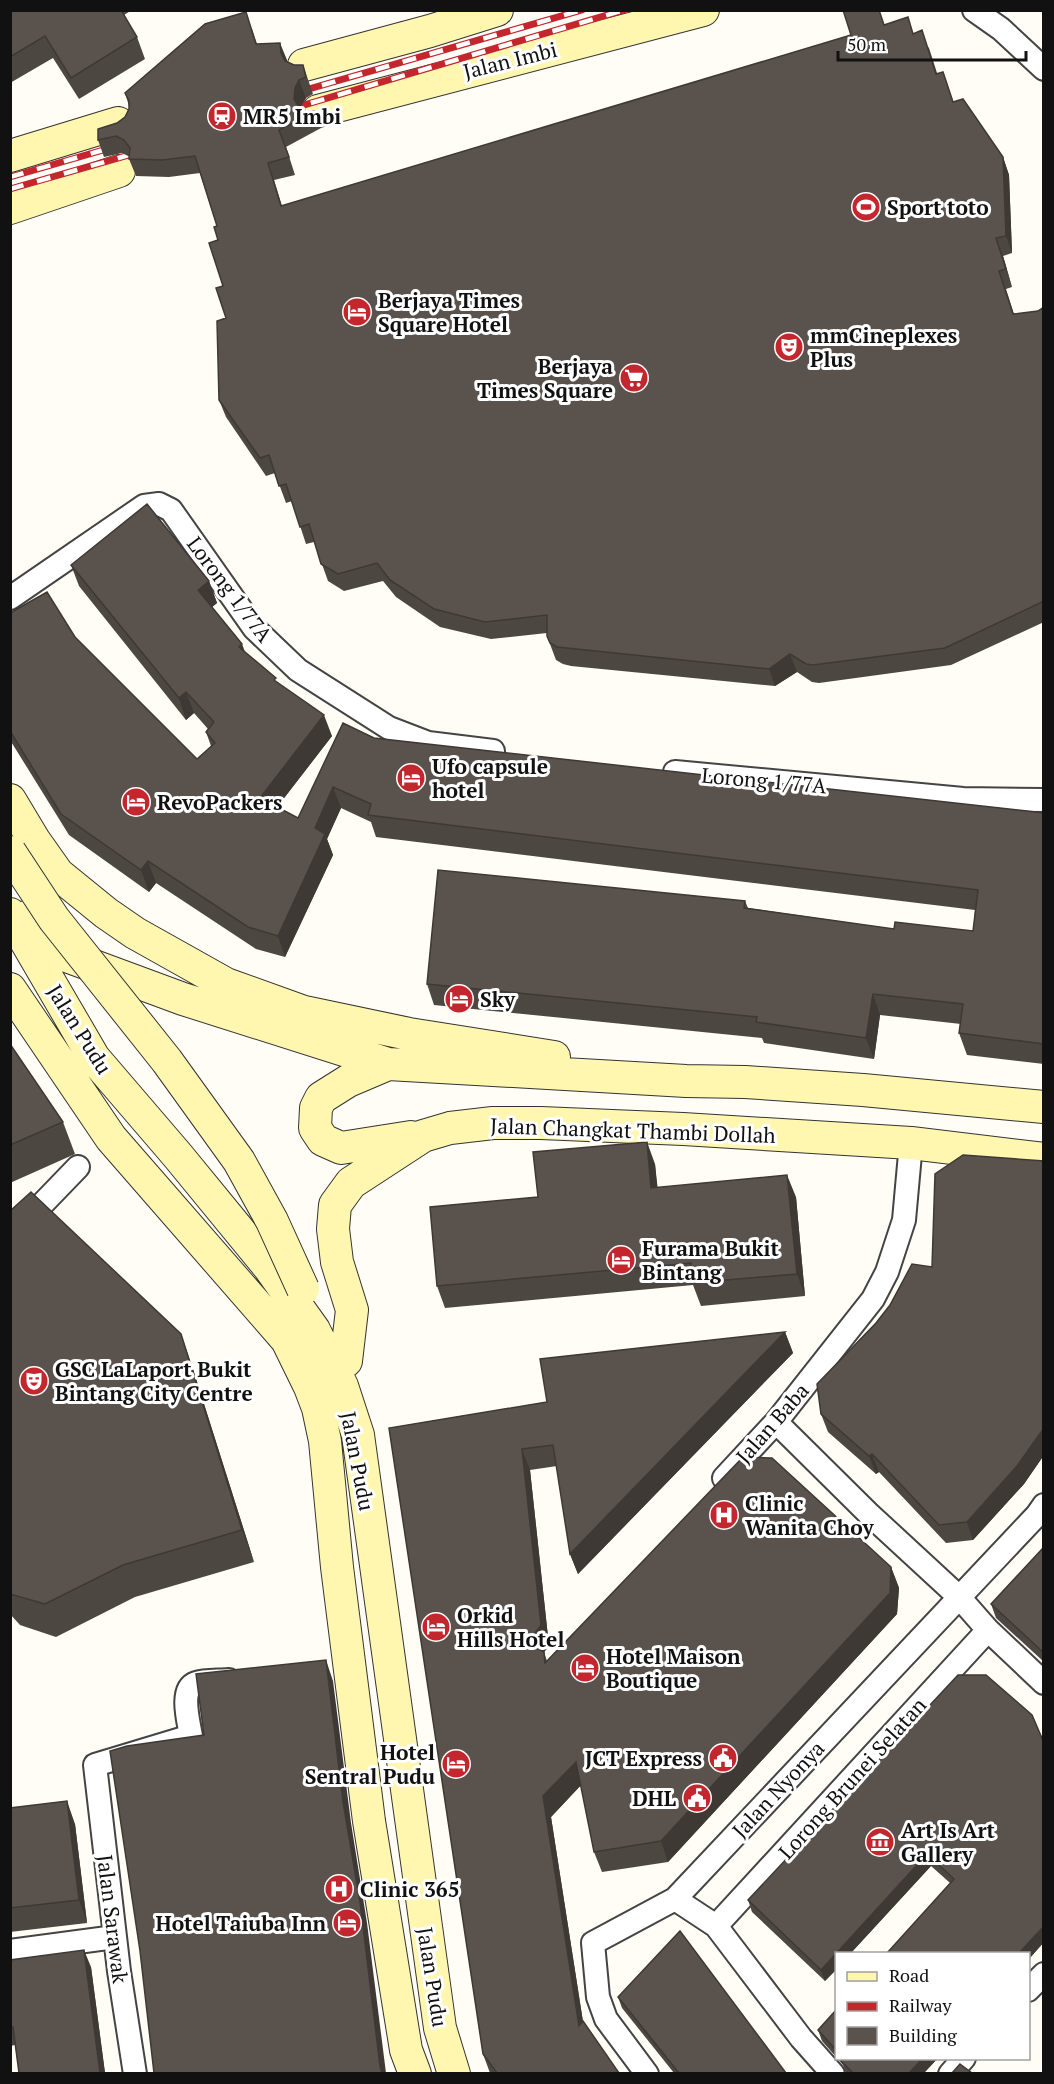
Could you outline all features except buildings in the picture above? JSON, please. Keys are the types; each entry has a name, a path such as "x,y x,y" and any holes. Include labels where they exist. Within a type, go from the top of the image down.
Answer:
{"main road":[{"path":"304,65 430,32 497,10"},
{"name":"Jalan Imbi","path":"318,111 703,10"},
{"path":"10,156 118,123"},
{"path":"10,208 119,171"},
{"path":"10,800 58,874 135,933 226,984 304,1012 409,1034 555,1057 611,1077"},
{"path":"10,852 54,919 167,1061 238,1161 272,1221 303,1289 346,1361 358,1435"},
{"path":"10,901 64,955 183,999 388,1064 793,1085 1044,1107"},
{"name":"Jalan Pudu","path":"10,914 94,1059 178,1156 269,1268 314,1330 342,1386 358,1435 440,2028 454,2073"},
{"name":"Jalan Pudu","path":"10,989 111,1138 287,1340 304,1371 318,1408 325,1441 340,1668 406,2050 414,2073"},
{"path":"10,1021 76,1106 111,1138"},
{"path":"388,1064 348,1081 321,1098 315,1108 315,1128 323,1140 341,1148 390,1142 450,1128"},
{"name":"Jalan Changkat Thambi Dollah","path":"346,1361 352,1310 337,1263 333,1229 335,1205 351,1183 423,1136 450,1128 541,1123 752,1133 911,1143 1044,1159"}],"street":[{"path":"974,10 1000,20 1044,69"},
{"name":"Lorong 1/77A","path":"10,598 144,506 159,504 171,510 254,628 298,670 389,728 428,743 508,753"},
{"name":"Lorong 1/77A","path":"657,770 963,799 1044,801"},
{"name":"Jalan Baba","path":"713,1490 776,1422 873,1299 887,1272 904,1220 911,1143"},
{"path":"11,1237 78,1167"},
{"path":"776,1422 868,1513 959,1597 988,1630 1044,1683"},
{"name":"Jalan Nyonya","path":"647,2073 606,2019 598,1997 592,1943 675,1899 1044,1505"},
{"name":"Lorong Brunei Selatan","path":"716,1926 988,1630"},
{"name":"Jalan Sarawak","path":"135,2073 115,1937 94,1765 191,1736 185,1698 190,1687 195,1683 251,1677"},
{"path":"675,1899 716,1926 801,2038 833,2073"},
{"path":"10,1951 115,1937"},
{"path":"1030,1989 1044,1974"},
{"path":"950,2073 962,2060"}],"railway":[{"path":"295,93 582,10"},
{"path":"284,111 624,10"},
{"path":"10,177 117,146"},
{"path":"10,189 143,151"}],"place":[{"name":"MR5 Imbi","path":"222,116"},
{"name":"Sport toto","path":"866,207"},
{"name":"Berjaya Times Square Hotel","path":"357,312"},
{"name":"mmCineplexes Plus","path":"789,347"},
{"name":"Berjaya Times Square","path":"634,378"},
{"name":"Ufo capsule hotel","path":"411,778"},
{"name":"RevoPackers","path":"136,802"},
{"name":"Sky","path":"459,999"},
{"name":"Furama Bukit Bintang","path":"621,1260"},
{"name":"GSC LaLaport Bukit Bintang City Centre","path":"34,1381"},
{"name":"Clinic Wanita Choy","path":"724,1515"},
{"name":"Orkid Hills Hotel","path":"436,1627"},
{"name":"Hotel Maison Boutique","path":"585,1668"},
{"name":"JCT Express","path":"723,1758"},
{"name":"Hotel Sentral Pudu","path":"456,1764"},
{"name":"DHL","path":"697,1798"},
{"name":"Art Is Art Gallery","path":"880,1842"},
{"name":"Clinic 365","path":"339,1889"},
{"name":"Hotel Taiuba Inn","path":"347,1923"}]}
